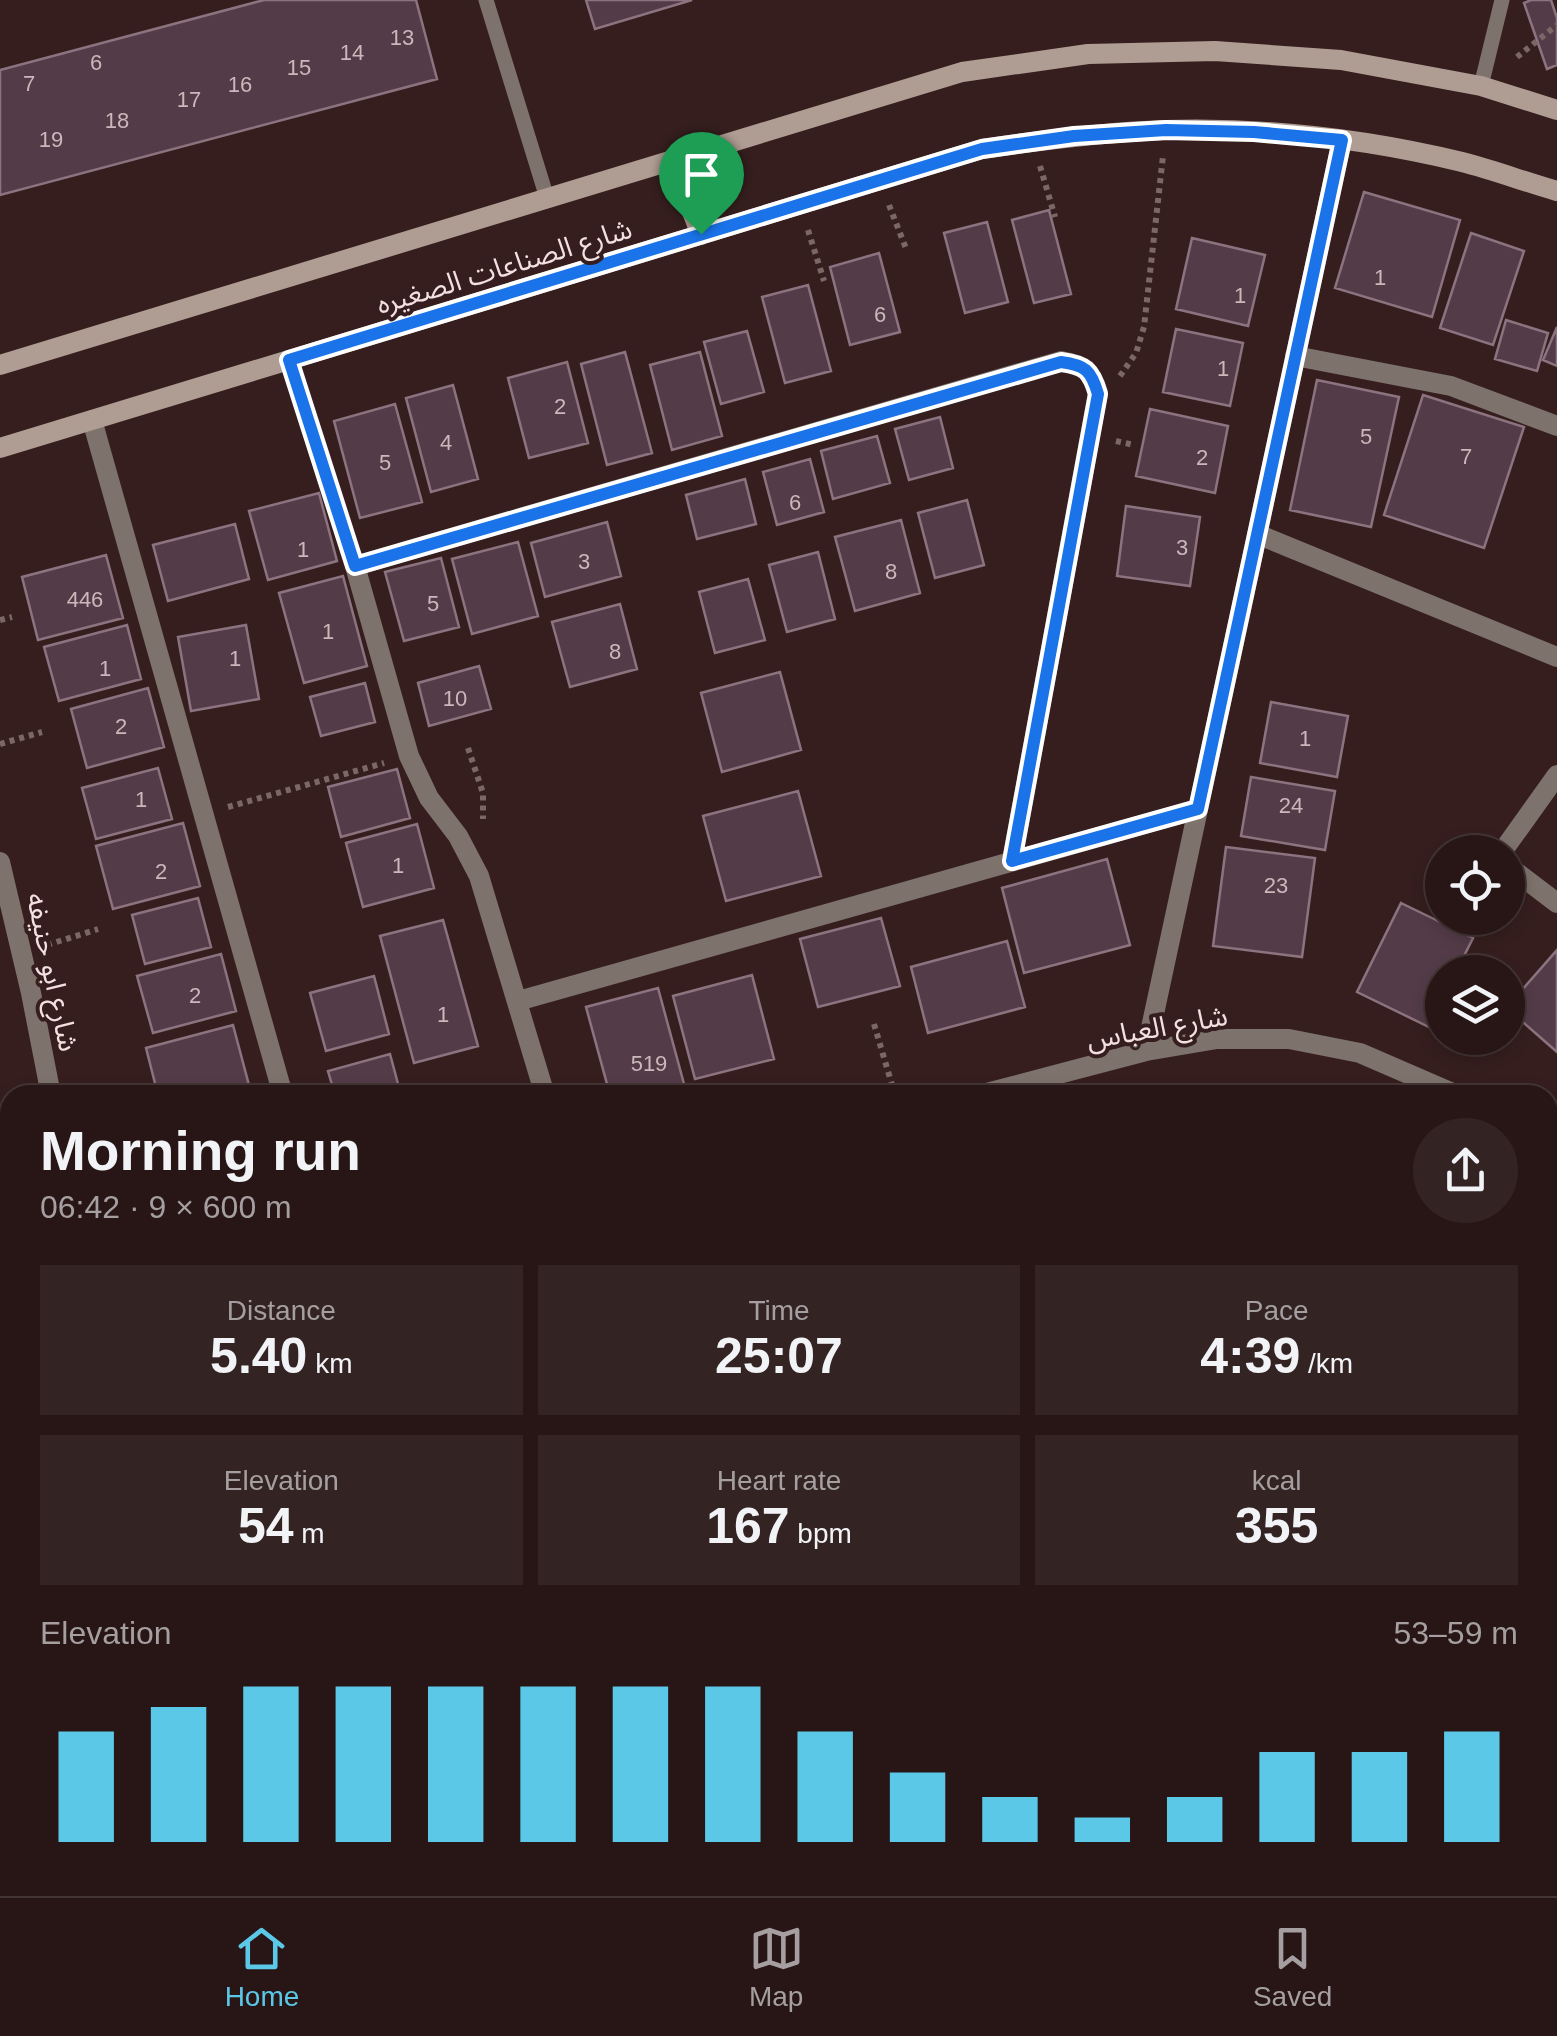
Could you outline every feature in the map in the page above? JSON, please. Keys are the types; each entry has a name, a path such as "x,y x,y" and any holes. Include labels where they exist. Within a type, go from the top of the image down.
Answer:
{"street":[{"name":"شارع الصناعات الصغيره","path":"0,364 962,72 1088,54 1214,51 1341,60 1481,86 1557,110"},
{"name":"شارع الصناعات الصغيره","path":"0,448 982,149 1074,136 1166,130 1254,132 1342,140 1462,162 1557,192"},
{"path":"1146,1051 1342,140"},
{"path":"672,160 701,234"},
{"path":"1295,356 1451,386 1557,426"},
{"path":"543,1085 480,876 458,836 430,798 410,756 355,566 1061,362 1079,364 1093,376 1098,394 1012,861"},
{"path":"92,420 281,1085"},
{"path":"1257,534 1557,656"},
{"path":"1514,835 1557,775"},
{"path":"518,1001 1198,809"},
{"name":"شارع ابو حنيفه","path":"0,862 49,1085"},
{"path":"1525,879 1557,903"},
{"name":"شارع العباس","path":"1017,1085 1146,1051 1217,1039 1289,1040 1360,1053 1434,1085"}],"lane":[{"path":"486,0 547,198"},
{"path":"1481,86 1502,0"}],"path":[{"path":"1098,394 1120,376 1136,353 1144,327 1166,130"},
{"path":"1033,142 1055,217"},
{"path":"880,180 907,250"},
{"path":"799,204 824,281"},
{"path":"289,360 355,566"},
{"path":"0,620 12,617"},
{"path":"0,744 42,732"},
{"path":"204,813 410,756"},
{"path":"22,952 98,929"},
{"path":"874,1024 892,1085"}],"building":[{"path":"264,0 416,0 437,79 0,195 0,70"},
{"path":"586,0 692,0 595,29"},
{"path":"1551,0 1557,18 1557,65 1547,69 1524,3"},
{"path":"1364,192 1460,220 1432,317 1335,288"},
{"path":"1049,210 1071,294 1034,303 1012,220"},
{"path":"987,222 1008,302 965,313 944,233"},
{"path":"1471,233 1524,251 1493,345 1440,328"},
{"path":"1192,238 1265,255 1248,326 1176,309"},
{"path":"879,253 900,332 850,345 830,267"},
{"path":"808,285 831,371 785,383 762,297"},
{"path":"1506,320 1548,333 1537,371 1495,359"},
{"path":"1557,327 1557,366 1543,360"},
{"path":"1176,329 1243,343 1230,406 1163,392"},
{"path":"747,331 764,392 721,404 704,342"},
{"path":"625,352 652,453 607,465 581,364"},
{"path":"700,352 722,436 672,450 650,365"},
{"path":"567,362 588,443 529,458 508,378"},
{"path":"1317,380 1399,397 1371,527 1290,510"},
{"path":"453,385 478,479 431,492 406,398"},
{"path":"1423,395 1524,427 1484,548 1384,515"},
{"path":"395,404 422,502 360,518 334,421"},
{"path":"1150,409 1228,426 1215,493 1136,476"},
{"path":"940,417 953,468 909,480 895,429"},
{"path":"877,436 890,483 833,499 821,451"},
{"path":"810,459 824,512 777,525 763,472"},
{"path":"745,479 756,524 697,539 686,495"},
{"path":"319,493 337,561 268,580 249,511"},
{"path":"967,500 984,565 935,578 918,513"},
{"path":"1126,506 1200,517 1190,586 1117,576"},
{"path":"901,520 920,593 855,611 835,537"},
{"path":"607,522 621,576 545,597 531,543"},
{"path":"235,524 249,579 168,601 153,545"},
{"path":"518,542 538,616 472,634 452,559"},
{"path":"818,552 835,619 787,632 769,565"},
{"path":"106,555 123,618 38,640 22,577"},
{"path":"441,558 459,627 404,641 385,572"},
{"path":"343,576 367,666 304,683 279,593"},
{"path":"748,579 765,640 715,653 699,592"},
{"path":"620,604 637,669 570,687 552,622"},
{"path":"127,625 141,679 59,701 44,647"},
{"path":"246,625 259,699 191,711 178,637"},
{"path":"479,666 491,709 429,726 418,683"},
{"path":"780,672 801,750 722,772 701,693"},
{"path":"365,683 375,722 321,736 310,697"},
{"path":"148,688 164,747 87,768 71,709"},
{"path":"1271,702 1348,716 1337,777 1260,763"},
{"path":"158,768 172,819 96,839 82,788"},
{"path":"397,769 410,818 341,837 328,787"},
{"path":"1251,777 1335,791 1325,850 1241,836"},
{"path":"798,791 821,876 726,901 703,816"},
{"path":"183,823 200,886 113,909 96,846"},
{"path":"417,824 434,888 363,907 346,843"},
{"path":"1226,847 1315,858 1302,957 1213,946"},
{"path":"1107,859 1130,945 1024,973 1002,888"},
{"path":"198,898 211,947 145,964 132,915"},
{"path":"1401,903 1425,915 1425,935 1473,938 1464,955 1425,955 1425,1025 1357,992"},
{"path":"881,918 900,986 818,1007 800,939"},
{"path":"443,920 478,1046 414,1063 380,936"},
{"path":"1007,941 1025,1007 928,1033 911,967"},
{"path":"1557,950 1557,1052 1525,1024 1525,987"},
{"path":"221,954 236,1011 153,1033 137,976"},
{"path":"752,975 774,1059 695,1079 673,996"},
{"path":"374,976 389,1034 326,1051 310,993"},
{"path":"658,988 684,1085 607,1085 586,1007"},
{"path":"233,1025 249,1085 155,1085 146,1048"},
{"path":"390,1054 398,1085 332,1085 328,1071"}],"route":[{"path":"1166,130 1342,140 1198,809 1012,861 1098,394 1093,376 1079,364 1061,362 355,566 289,360 701,234 982,149 1074,136 1166,130"}]}
